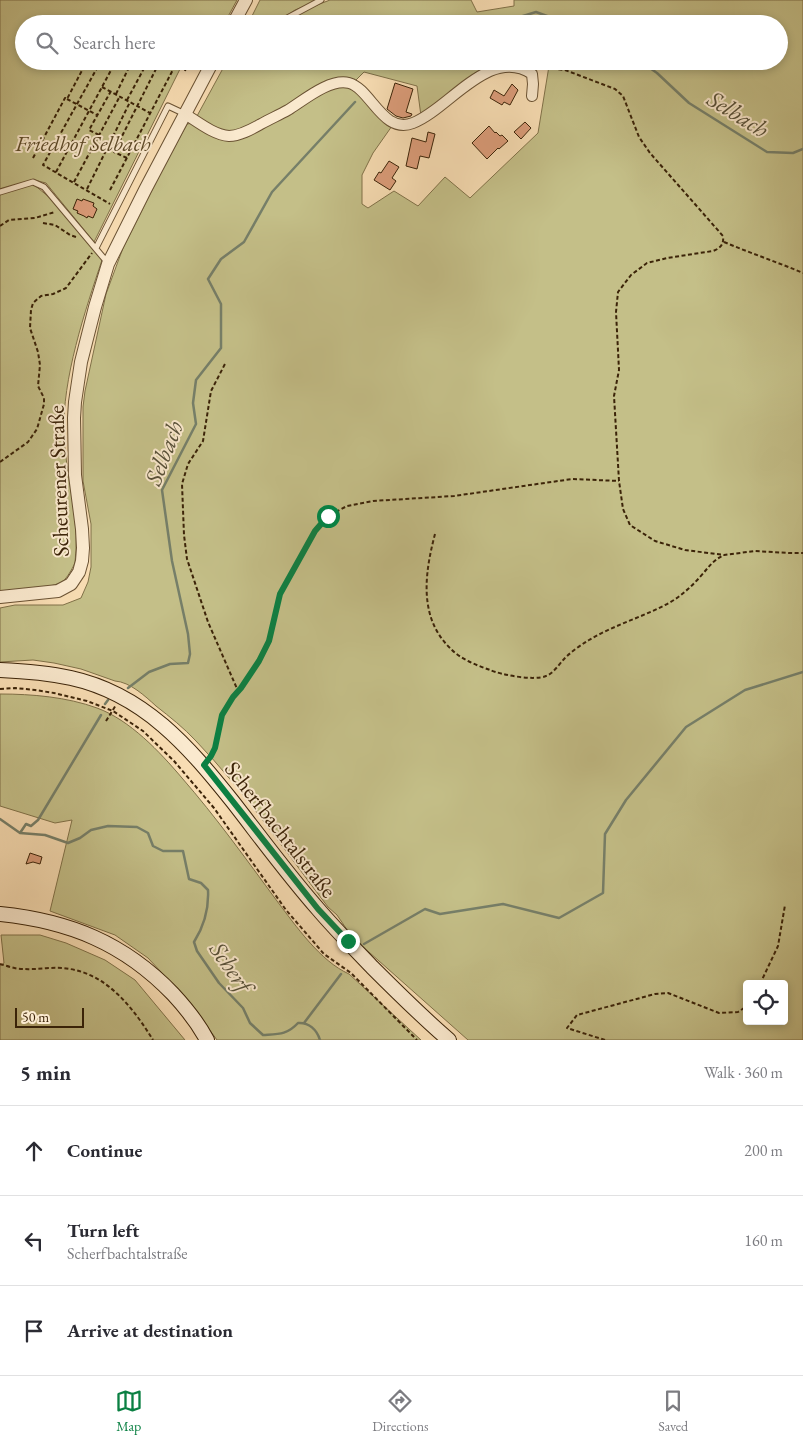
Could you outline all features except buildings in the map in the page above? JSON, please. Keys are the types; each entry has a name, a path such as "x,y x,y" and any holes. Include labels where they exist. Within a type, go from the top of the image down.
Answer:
{"main road":[{"name":"Scherfbachtalstraße","path":"0,670 30,671 72,678 92,684 121,697 148,713 178,738 204,765 318,909 385,979 449,1040"},
{"path":"0,914 48,921 68,927 95,937 123,952 162,983 183,1006 208,1040"}],"street":[{"path":"238,15 246,0"},
{"name":"Scheurener Straße","path":"0,597 58,591 71,584 79,572 83,548 73,436 75,402 87,336 108,264 208,70"},
{"path":"185,114 218,133 231,136 249,131 323,88 336,83 350,83 361,90 384,116 399,124 412,124 425,117 468,83 493,70"},
{"path":"527,70 532,74 532,96"}],"lane":[{"path":"293,15 321,0"},
{"path":"96,248 168,106 185,114"},
{"path":"0,192 33,182 44,187 108,264"}],"path":[{"path":"33,158 82,70"},
{"path":"95,70 43,166 87,189 116,208"},
{"path":"56,172 111,70"},
{"path":"116,94 128,70"},
{"path":"87,189 144,70"},
{"path":"114,152 156,70"},
{"path":"110,190 173,70"},
{"path":"565,70 614,89 622,96 639,137 650,153 718,229 723,236 724,242 720,248 714,251 647,263 631,275 618,292 616,312 619,370 614,396 619,481 624,509 630,526 655,541 686,550 724,555 755,551 803,553"},
{"path":"102,87 150,113"},
{"path":"99,136 89,130 111,91"},
{"path":"74,182 120,96"},
{"path":"67,99 96,115"},
{"path":"107,149 127,158"},
{"path":"0,226 9,220 35,218 64,210"},
{"path":"43,223 55,225 70,235 79,238 86,236"},
{"path":"724,242 803,273"},
{"path":"0,462 28,442 37,429 44,404 44,398 38,386 40,365 38,352 30,328 33,303 41,296 53,294 66,288 96,248"},
{"path":"226,362 211,391 203,441 188,464 182,484 187,559 208,622 238,691"},
{"path":"204,765 215,748 222,715 259,661 269,641 280,594 315,531 328,516 347,506 373,501 454,496 572,479 619,481"},
{"path":"435,534 430,553 426,599 431,619 439,635 450,649 472,663 498,674 525,678 545,676 565,658 590,640 675,600 710,565 724,555"},
{"path":"0,689 26,689 87,701 113,711 143,731 174,761 214,808 286,910 324,954 351,973 417,1040"},
{"path":"106,721 121,697"},
{"path":"762,980 778,946 785,905"},
{"path":"0,964 20,969 69,968 91,975 109,986 140,1019 153,1040"},
{"path":"605,1040 567,1028 577,1015 655,994 668,993 720,1012 738,1012 743,1009"}],"green space":[{"name":"Friedhof Selbach","path":"0,0 237,0 229,15 15,15 15,70 180,70 94,242 46,183 34,180 0,189"},
{"path":"260,0 320,0 288,15 252,15"},
{"path":"330,0 471,0 477,12 514,6 514,0 803,0 803,1040 468,1040 352,937 337,915 328,907 248,801 214,760 187,732 142,694 126,684 81,669 33,660 0,662 0,608 15,605 63,605 81,598 88,582 91,567 91,524 83,481 83,407 85,391 106,294 123,248 187,124 193,123 224,138 235,137 257,130 328,89 343,85 358,90 388,126 392,126 373,153 362,175 362,204 368,208 394,191 418,206 445,177 470,198 538,133 548,70 788,70 788,15 294,15"},
{"path":"222,70 487,70 469,80 421,116 417,86 364,72 355,81 333,81 321,86 254,125 239,131 225,131 215,128 197,116"},
{"path":"33,184 49,197 102,260 76,345 64,412 65,448 75,521 75,563 66,578 58,584 33,589 0,591 0,194"},
{"path":"0,694 49,697 86,704 121,720 144,738 195,793 292,921 318,952 328,961 349,974 421,1040 217,1040 189,1002 148,958 115,935 50,911 72,820 55,823 0,806"},
{"path":"1,935 40,935 66,943 105,960 135,980 185,1040 0,1040 0,966 4,963"}],"waterway":[{"name":"Selbach","path":"526,15 536,12 544,15"},
{"name":"Selbach","path":"653,70 689,103 767,152 793,153 803,149"},
{"name":"Selbach","path":"128,688 149,672 170,664 188,663 190,654 188,634 172,561 162,490 196,424 193,403 196,380 221,348 221,304 208,279 221,259 244,242 272,192 355,102"},
{"path":"364,944 425,909 440,914 503,904 559,918 603,893 605,834 626,800 686,727 745,690 803,672"},
{"name":"Selbach","path":"105,704 108,700"},
{"name":"Selbach","path":"20,833 26,824 31,826 38,820 101,715"},
{"name":"Scherf","path":"0,819 20,833 45,835 68,843 80,838 91,830 108,826 137,827 148,833 153,846 163,851 183,851 189,879 201,883 208,890 208,904 205,917 201,930 194,942 197,951 219,983 243,1008 250,1023 263,1035 282,1033 290,1030 298,1023 302,1023 312,1027 320,1040"},
{"path":"304,1023 341,974"}],"route":[{"path":"328,516 315,531 280,594 269,641 259,661 222,715 215,748 204,765 318,909 348,941"}]}
